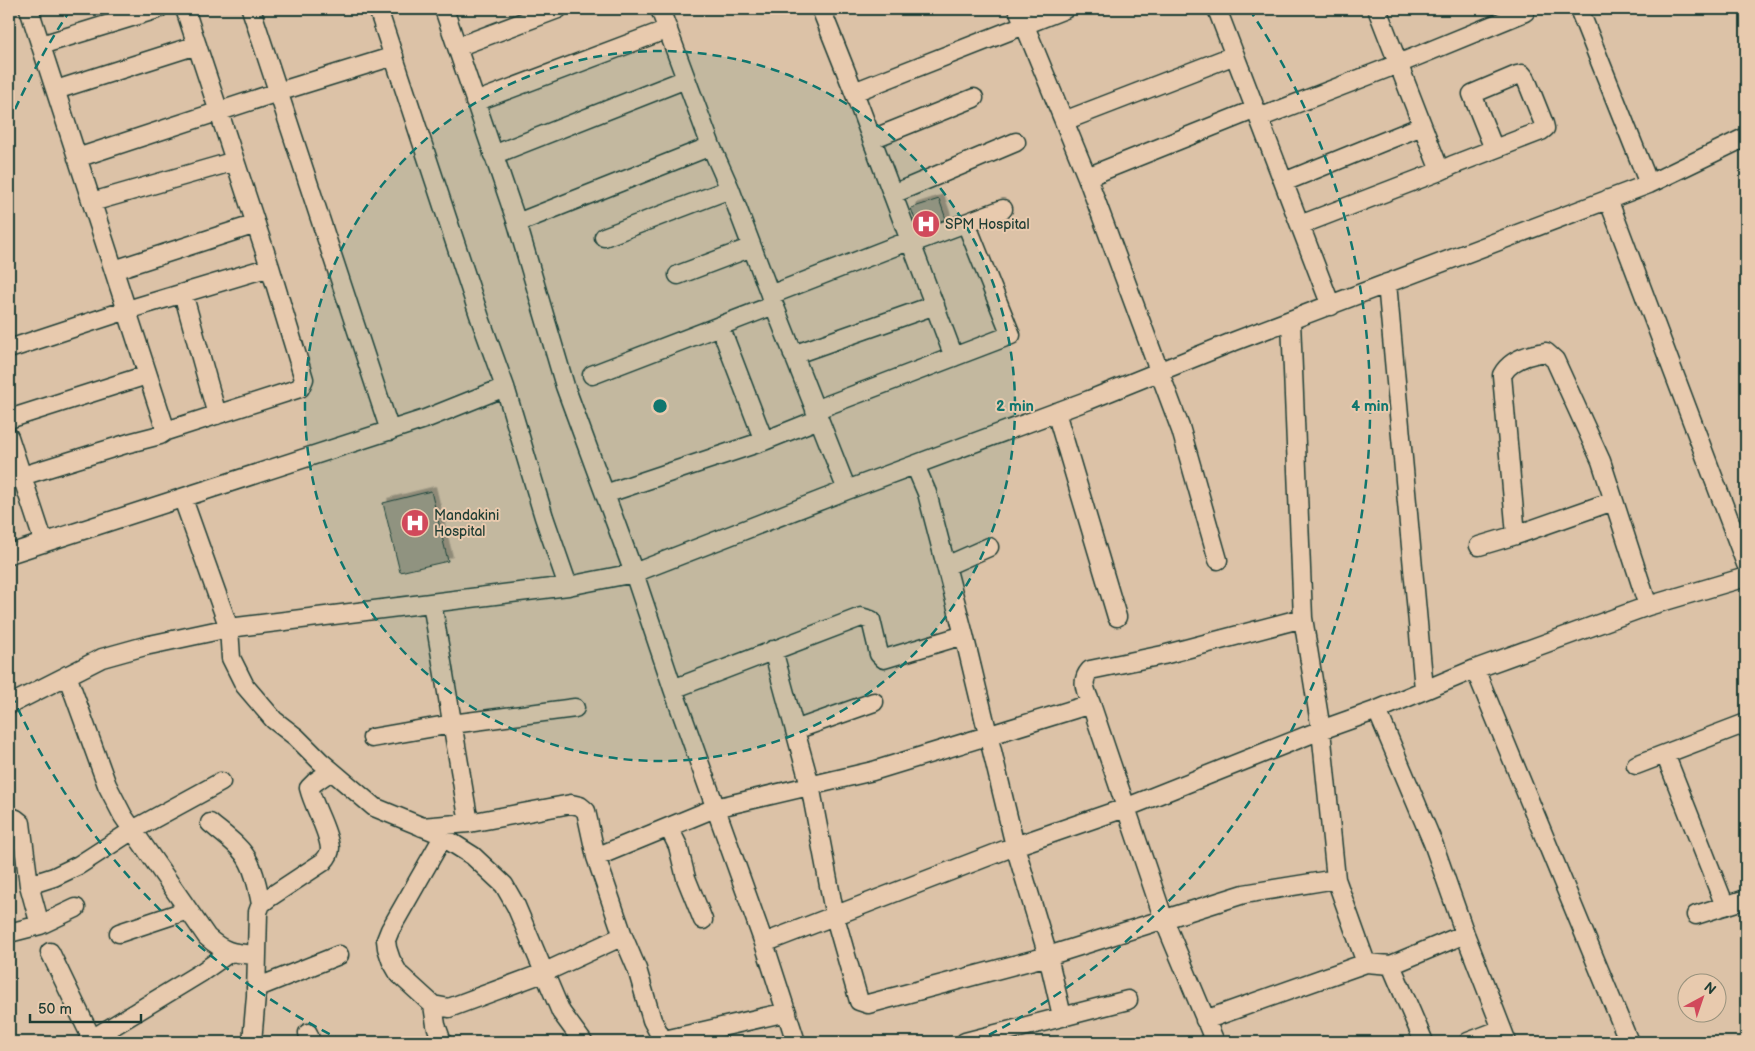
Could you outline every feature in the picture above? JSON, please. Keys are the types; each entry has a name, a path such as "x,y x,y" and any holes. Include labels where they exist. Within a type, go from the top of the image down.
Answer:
{"street":[{"path":"29,9 166,431"},
{"path":"41,45 158,9"},
{"path":"16,478 160,435 166,431 300,388 304,379 270,267 185,9"},
{"path":"251,9 390,431"},
{"path":"378,9 480,318 505,387 544,517 568,586"},
{"path":"444,9 474,102 517,223 565,386 634,573 764,943 796,1042"},
{"path":"457,48 558,9"},
{"path":"660,9 847,490"},
{"path":"821,9 954,357"},
{"path":"854,92 1021,16 1065,9"},
{"path":"1217,9 1331,306"},
{"path":"1377,9 1440,171"},
{"path":"1579,9 1649,184"},
{"path":"1087,177 1257,113 1398,64 1526,12"},
{"path":"1021,16 1087,177 1181,430 1218,560"},
{"path":"474,102 668,29"},
{"path":"56,90 197,46"},
{"path":"1064,121 1235,55"},
{"path":"77,158 394,56"},
{"path":"1300,225 1541,131 1544,128 1544,124 1526,78 1522,74 1472,94 1494,149"},
{"path":"493,155 686,79"},
{"path":"872,139 974,98"},
{"path":"1284,182 1422,126"},
{"path":"9,705 102,658 145,646 229,628 568,586 634,573 1649,184 1746,137"},
{"path":"893,194 1016,142"},
{"path":"517,223 712,146"},
{"path":"92,202 235,162"},
{"path":"604,237 730,189"},
{"path":"1608,199 1746,564"},
{"path":"592,376 720,326 772,300 911,242 1003,209"},
{"path":"605,494 764,442 817,414 1011,335 966,223"},
{"path":"114,270 256,224"},
{"path":"678,275 752,248"},
{"path":"9,349 127,310 270,267"},
{"path":"1387,284 1424,689"},
{"path":"184,293 217,415"},
{"path":"793,355 935,305"},
{"path":"1290,321 1303,618 1321,730 1336,879 1366,964"},
{"path":"720,326 764,442"},
{"path":"1516,535 1502,376 1505,369 1514,363 1532,354 1546,352 1554,360 1601,461 1648,606"},
{"path":"9,419 147,375"},
{"path":"9,554 390,431 505,387"},
{"path":"1056,412 1118,617"},
{"path":"9,437 16,478 44,543"},
{"path":"915,466 927,493 964,635 1015,846 1048,956 1062,1016"},
{"path":"183,499 229,628 231,658 245,686 274,720 296,737 374,807 443,837 473,856 504,884 516,906 543,974 561,1012 584,1042"},
{"path":"1479,546 1613,501"},
{"path":"946,566 990,548"},
{"path":"764,943 836,917 1015,846 1125,808 1321,730 1377,710 1475,669 1648,606 1746,577"},
{"path":"432,603 469,823"},
{"path":"674,689 861,617 871,620 879,654 884,659 964,635"},
{"path":"1215,1042 1164,920 1090,704 1084,682 1085,676 1090,670 1163,655 1303,618"},
{"path":"774,650 810,785 836,917 859,1001 868,1004 1048,956 1244,894 1336,879"},
{"path":"1475,669 1629,1042"},
{"path":"67,675 108,785 122,816 207,937 218,947 229,952 256,954"},
{"path":"795,730 874,702"},
{"path":"596,857 715,808 873,771 1090,704"},
{"path":"372,738 452,724 574,708"},
{"path":"1377,710 1433,843 1504,1036 1468,1042"},
{"path":"1636,765 1746,723"},
{"path":"1665,754 1725,906"},
{"path":"252,1042 256,988 258,912 261,904 270,896 328,857 330,849 309,788 332,771"},
{"path":"29,885 54,877 79,865 133,830 221,782"},
{"path":"422,827 469,823 571,804 580,806 586,811 596,857 623,936 637,969 652,1020 661,1037 668,1039 787,1012"},
{"path":"9,816 21,823 29,885 40,925"},
{"path":"210,823 242,850 249,861 254,872 261,904"},
{"path":"669,828 678,846 686,878 703,920"},
{"path":"443,837 386,940 391,960 400,974 433,1005 449,1008 543,974 623,936"},
{"path":"1696,915 1746,899"},
{"path":"9,933 40,925 76,908"},
{"path":"119,933 188,910"},
{"path":"1205,1020 1366,964 1391,965 1465,934"},
{"path":"50,952 90,1041 202,972 229,952"},
{"path":"256,988 339,955"},
{"path":"1391,965 1424,1042"},
{"path":"965,1042 1128,1000"},
{"path":"433,1005 436,1025 442,1042"}],"building":[{"path":"939,199 946,219 918,229 911,208"},
{"path":"431,491 448,561 400,572 383,503"}],"place":[{"name":"SPM Hospital","path":"926,224"},
{"name":"Mandakini Hospital","path":"415,523"}]}
